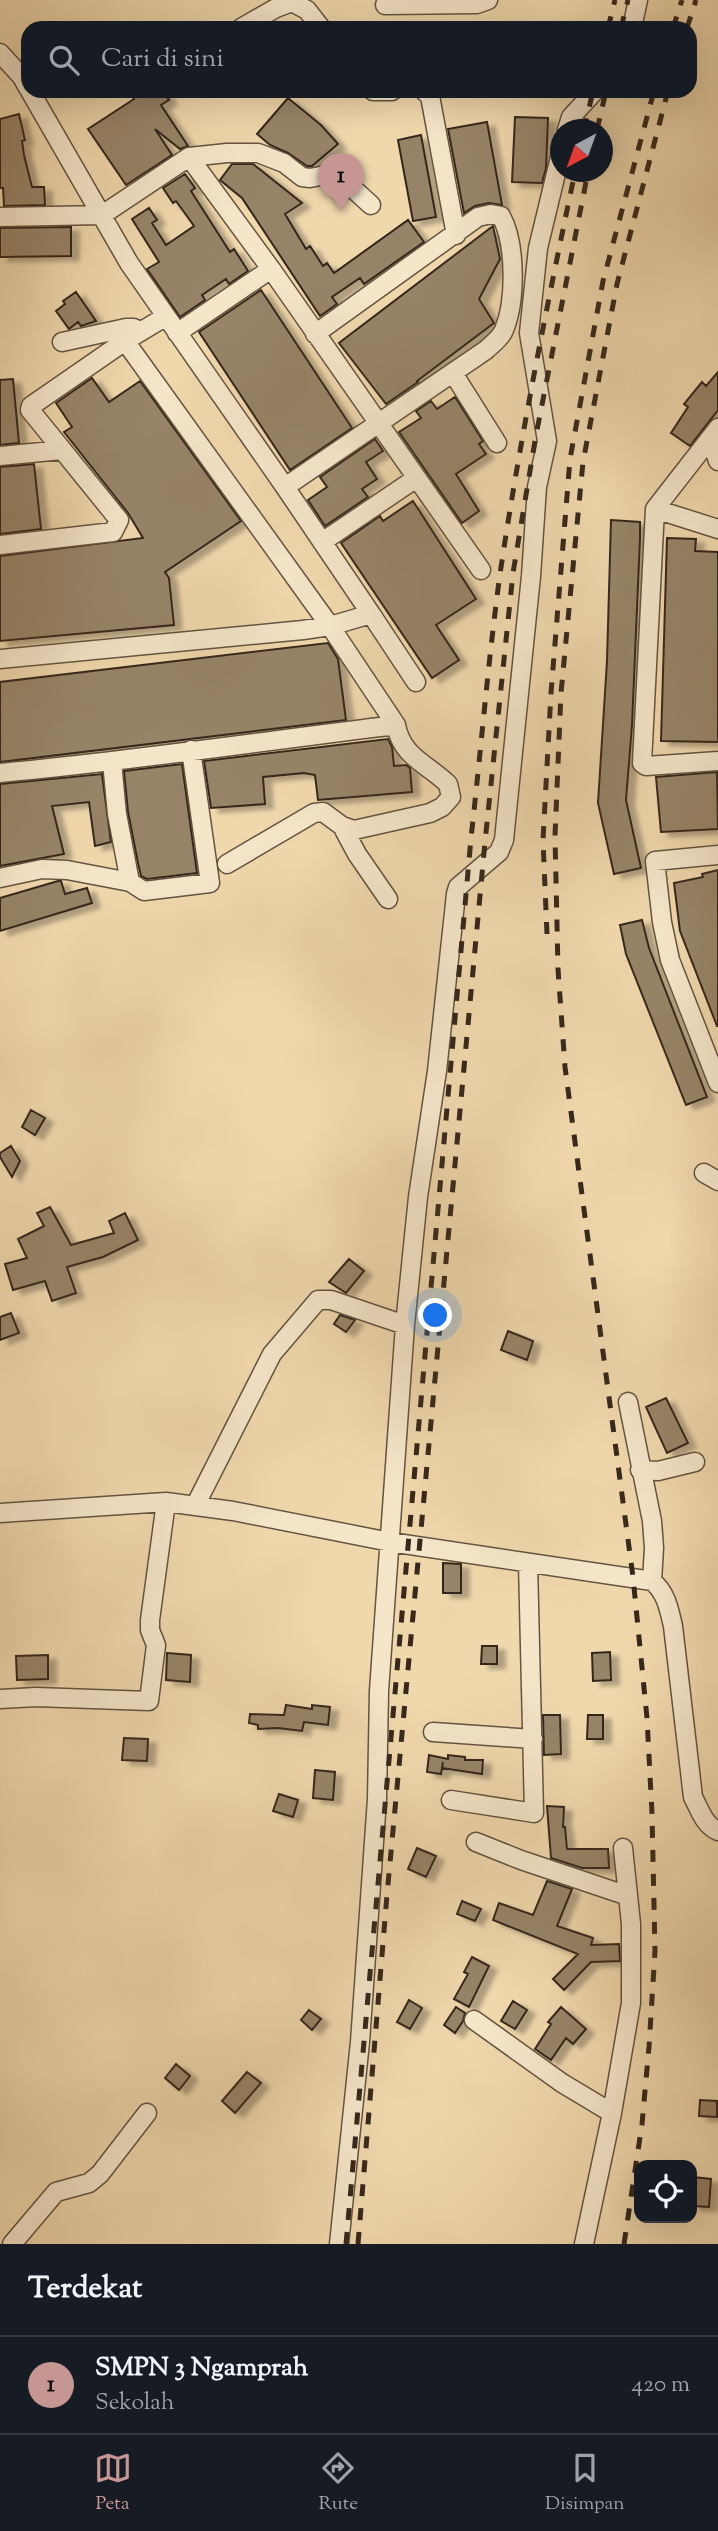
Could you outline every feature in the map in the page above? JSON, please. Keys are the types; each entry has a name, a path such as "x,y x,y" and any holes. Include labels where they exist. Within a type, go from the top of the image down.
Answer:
{"street":[{"path":"385,5 477,4 488,0"},
{"path":"634,21 638,0"},
{"path":"253,21 292,2 307,10 316,21"},
{"path":"0,53 21,76"},
{"path":"34,98 129,263 285,487 416,682"},
{"path":"430,98 456,235"},
{"path":"570,119 589,98"},
{"path":"0,217 102,215 190,157 227,153 258,153 284,163 302,177 336,173 372,205"},
{"path":"190,157 481,570"},
{"path":"339,2244 360,2042 377,1799 379,1691 405,1325 418,1197 437,1071 456,894 458,887 499,852 504,840 531,576 537,486 547,441 529,333 538,248 555,182"},
{"path":"285,487 486,350 503,333 510,308 511,247 501,216 491,214 478,217 315,334"},
{"path":"511,247 538,248"},
{"path":"177,333 271,269"},
{"path":"0,545 113,532 117,527 119,520 30,410 31,406 165,317"},
{"path":"62,342 134,328 133,336 396,725 399,740 406,751 448,784 451,797 442,807 430,813 354,830 342,826 323,812 314,813 228,864"},
{"path":"453,373 497,443"},
{"path":"714,433 718,461"},
{"path":"714,433 655,509 642,763 646,766 718,761"},
{"path":"0,456 62,450"},
{"path":"322,542 415,479"},
{"path":"655,509 718,529"},
{"path":"0,659 330,626 370,614"},
{"path":"0,773 113,762 396,725"},
{"path":"0,878 42,869 67,870 130,882 144,891 210,883 191,750"},
{"path":"113,762 117,814 130,882"},
{"path":"342,826 357,854 388,899"},
{"path":"718,855 655,861 662,922 670,960 718,1083"},
{"path":"195,1506 272,1354 318,1300 331,1300 405,1325"},
{"path":"628,1402 652,1521 652,1581"},
{"path":"640,1470 658,1471 695,1462"},
{"path":"0,1699 149,1702 156,1645 150,1629 150,1620 166,1502"},
{"path":"0,1513 166,1502 390,1542 652,1581 660,1587 667,1601 673,1626 693,1797 704,1820 718,1831"},
{"path":"451,1800 534,1813 528,1563"},
{"path":"433,1732 533,1739"},
{"path":"476,1842 628,1896"},
{"path":"584,2244 612,2113 631,2003 631,1924 624,1848"},
{"path":"474,2020 562,2083 612,2113"},
{"path":"12,2244 56,2192 89,2183 100,2174 147,2113"}],"building":[{"path":"168,98 169,100 161,105 188,146 180,149 155,129 172,155 126,185 88,129 134,99"},
{"path":"288,98 321,125 338,144 312,166 307,166 270,145 257,134"},
{"path":"19,114 25,140 22,141 24,155 32,187 44,187 45,205 4,206 3,188 0,188 0,119"},
{"path":"515,117 548,118 546,168 542,183 512,182"},
{"path":"487,122 502,205 489,203 475,206 464,213 448,129"},
{"path":"421,135 436,217 413,221 398,140"},
{"path":"232,164 253,164 302,203 285,214 306,249 310,246 323,266 327,263 334,273 408,220 424,242 364,284 360,278 332,297 337,304 320,316 242,198 220,180"},
{"path":"185,174 195,188 191,191 230,252 234,249 248,271 229,284 226,279 202,295 205,300 180,317 147,269 159,262 132,219 149,208 157,220 152,223 166,245 194,226 163,188"},
{"path":"493,226 500,259 479,299 494,323 386,404 339,343"},
{"path":"71,227 71,256 0,257 0,228"},
{"path":"261,290 352,428 290,470 199,332"},
{"path":"76,292 96,321 81,326 78,322 69,329 56,311 65,304 63,301"},
{"path":"718,372 718,410 690,446 671,433 688,407 684,404 702,382 706,386"},
{"path":"92,378 109,402 140,381 241,521 165,572 169,578 174,625 0,641 0,556 143,538 128,513 64,432 72,427 56,403"},
{"path":"13,379 19,443 0,445 0,380"},
{"path":"455,397 483,441 479,444 486,454 456,474 479,511 462,523 399,432 421,418 416,411 431,401 437,409"},
{"path":"375,439 383,451 366,462 377,479 362,489 368,497 325,526 308,500 327,487 320,477"},
{"path":"34,464 41,529 0,534 0,467"},
{"path":"413,501 476,599 436,625 459,660 432,678 341,543 380,516 383,521"},
{"path":"611,520 640,522 632,725 626,800 641,868 614,874 598,803 607,661"},
{"path":"667,538 696,539 695,551 718,552 718,742 661,741"},
{"path":"328,643 338,659 346,720 0,762 0,682"},
{"path":"388,739 392,747 394,766 406,765 410,768 412,792 318,800 315,775 304,773 263,777 265,804 211,808 204,761"},
{"path":"182,764 197,873 147,879 141,876 138,863 128,812 124,771"},
{"path":"717,772 718,829 661,832 656,777"},
{"path":"102,774 111,842 95,846 89,802 52,806 64,854 0,866 0,784"},
{"path":"718,870 717,1026 680,931 674,883 703,877 702,874"},
{"path":"61,881 65,894 87,888 92,903 0,931 0,898"},
{"path":"642,920 649,948 707,1097 686,1105 626,954 620,925"},
{"path":"31,1110 45,1118 35,1135 22,1127"},
{"path":"11,1146 20,1161 12,1177 0,1157 0,1153"},
{"path":"50,1207 71,1245 114,1233 109,1221 125,1213 138,1240 103,1257 67,1267 76,1293 52,1301 45,1281 13,1290 5,1264 27,1258 18,1239 44,1226 37,1213"},
{"path":"349,1259 364,1271 346,1293 329,1282"},
{"path":"11,1313 19,1333 0,1340 0,1317"},
{"path":"340,1315 355,1320 346,1332 334,1324"},
{"path":"508,1331 533,1341 527,1360 501,1350"},
{"path":"666,1398 688,1443 667,1453 646,1407"},
{"path":"443,1563 461,1564 461,1593 443,1593"},
{"path":"482,1646 497,1646 497,1664 481,1664"},
{"path":"610,1652 611,1680 593,1681 592,1653"},
{"path":"167,1653 191,1655 190,1682 166,1680"},
{"path":"48,1655 48,1679 17,1680 16,1656"},
{"path":"286,1705 312,1709 312,1705 330,1707 328,1725 304,1722 302,1731 258,1729 258,1725 249,1723 250,1714 284,1715"},
{"path":"543,1715 560,1715 561,1754 544,1755"},
{"path":"588,1715 603,1715 603,1739 587,1739"},
{"path":"124,1738 148,1739 147,1761 122,1760"},
{"path":"429,1755 448,1759 448,1755 465,1757 465,1760 483,1760 482,1774 442,1768 441,1774 427,1772"},
{"path":"315,1770 335,1772 333,1800 313,1798"},
{"path":"279,1794 298,1800 293,1817 273,1811"},
{"path":"547,1806 564,1807 563,1827 567,1849 608,1849 609,1868 582,1868 551,1858"},
{"path":"417,1848 436,1856 426,1877 408,1869"},
{"path":"547,1881 572,1889 557,1926 593,1938 591,1945 619,1944 620,1961 591,1962 564,1990 553,1979 578,1954 493,1920 499,1903 533,1915"},
{"path":"462,1901 481,1909 475,1921 457,1914"},
{"path":"472,1957 489,1966 469,2007 454,1999 468,1974 464,1972"},
{"path":"409,2000 422,2008 410,2029 397,2022"},
{"path":"513,2001 527,2010 515,2029 501,2021"},
{"path":"456,2007 465,2013 455,2033 444,2025"},
{"path":"561,2007 586,2029 573,2044 566,2038 551,2060 535,2049 551,2024 548,2022"},
{"path":"309,2010 321,2019 312,2030 301,2020"},
{"path":"176,2064 190,2076 179,2090 165,2078"},
{"path":"247,2072 261,2083 235,2113 222,2101"},
{"path":"700,2100 717,2101 717,2117 699,2116"},
{"path":"697,2177 711,2179 709,2207 697,2206"}],"railway":[{"path":"610,21 615,0"},
{"path":"623,21 628,0"},
{"path":"675,21 682,0"},
{"path":"689,21 696,0"},
{"path":"587,119 591,98"},
{"path":"600,119 604,98"},
{"path":"547,934 543,840 551,693 570,459 603,281 652,98"},
{"path":"624,2244 642,2124 649,2047 655,1951 652,1813 647,1718 633,1577 565,1067 558,969 555,836 561,693 583,462 617,284 666,98"},
{"path":"346,2244 471,838 492,640 525,423 573,182"},
{"path":"358,2244 387,1895 485,842 513,573 536,435 586,182"}],"place":[{"name":"SMPN 3 Ngamprah","path":"341,211"}]}
